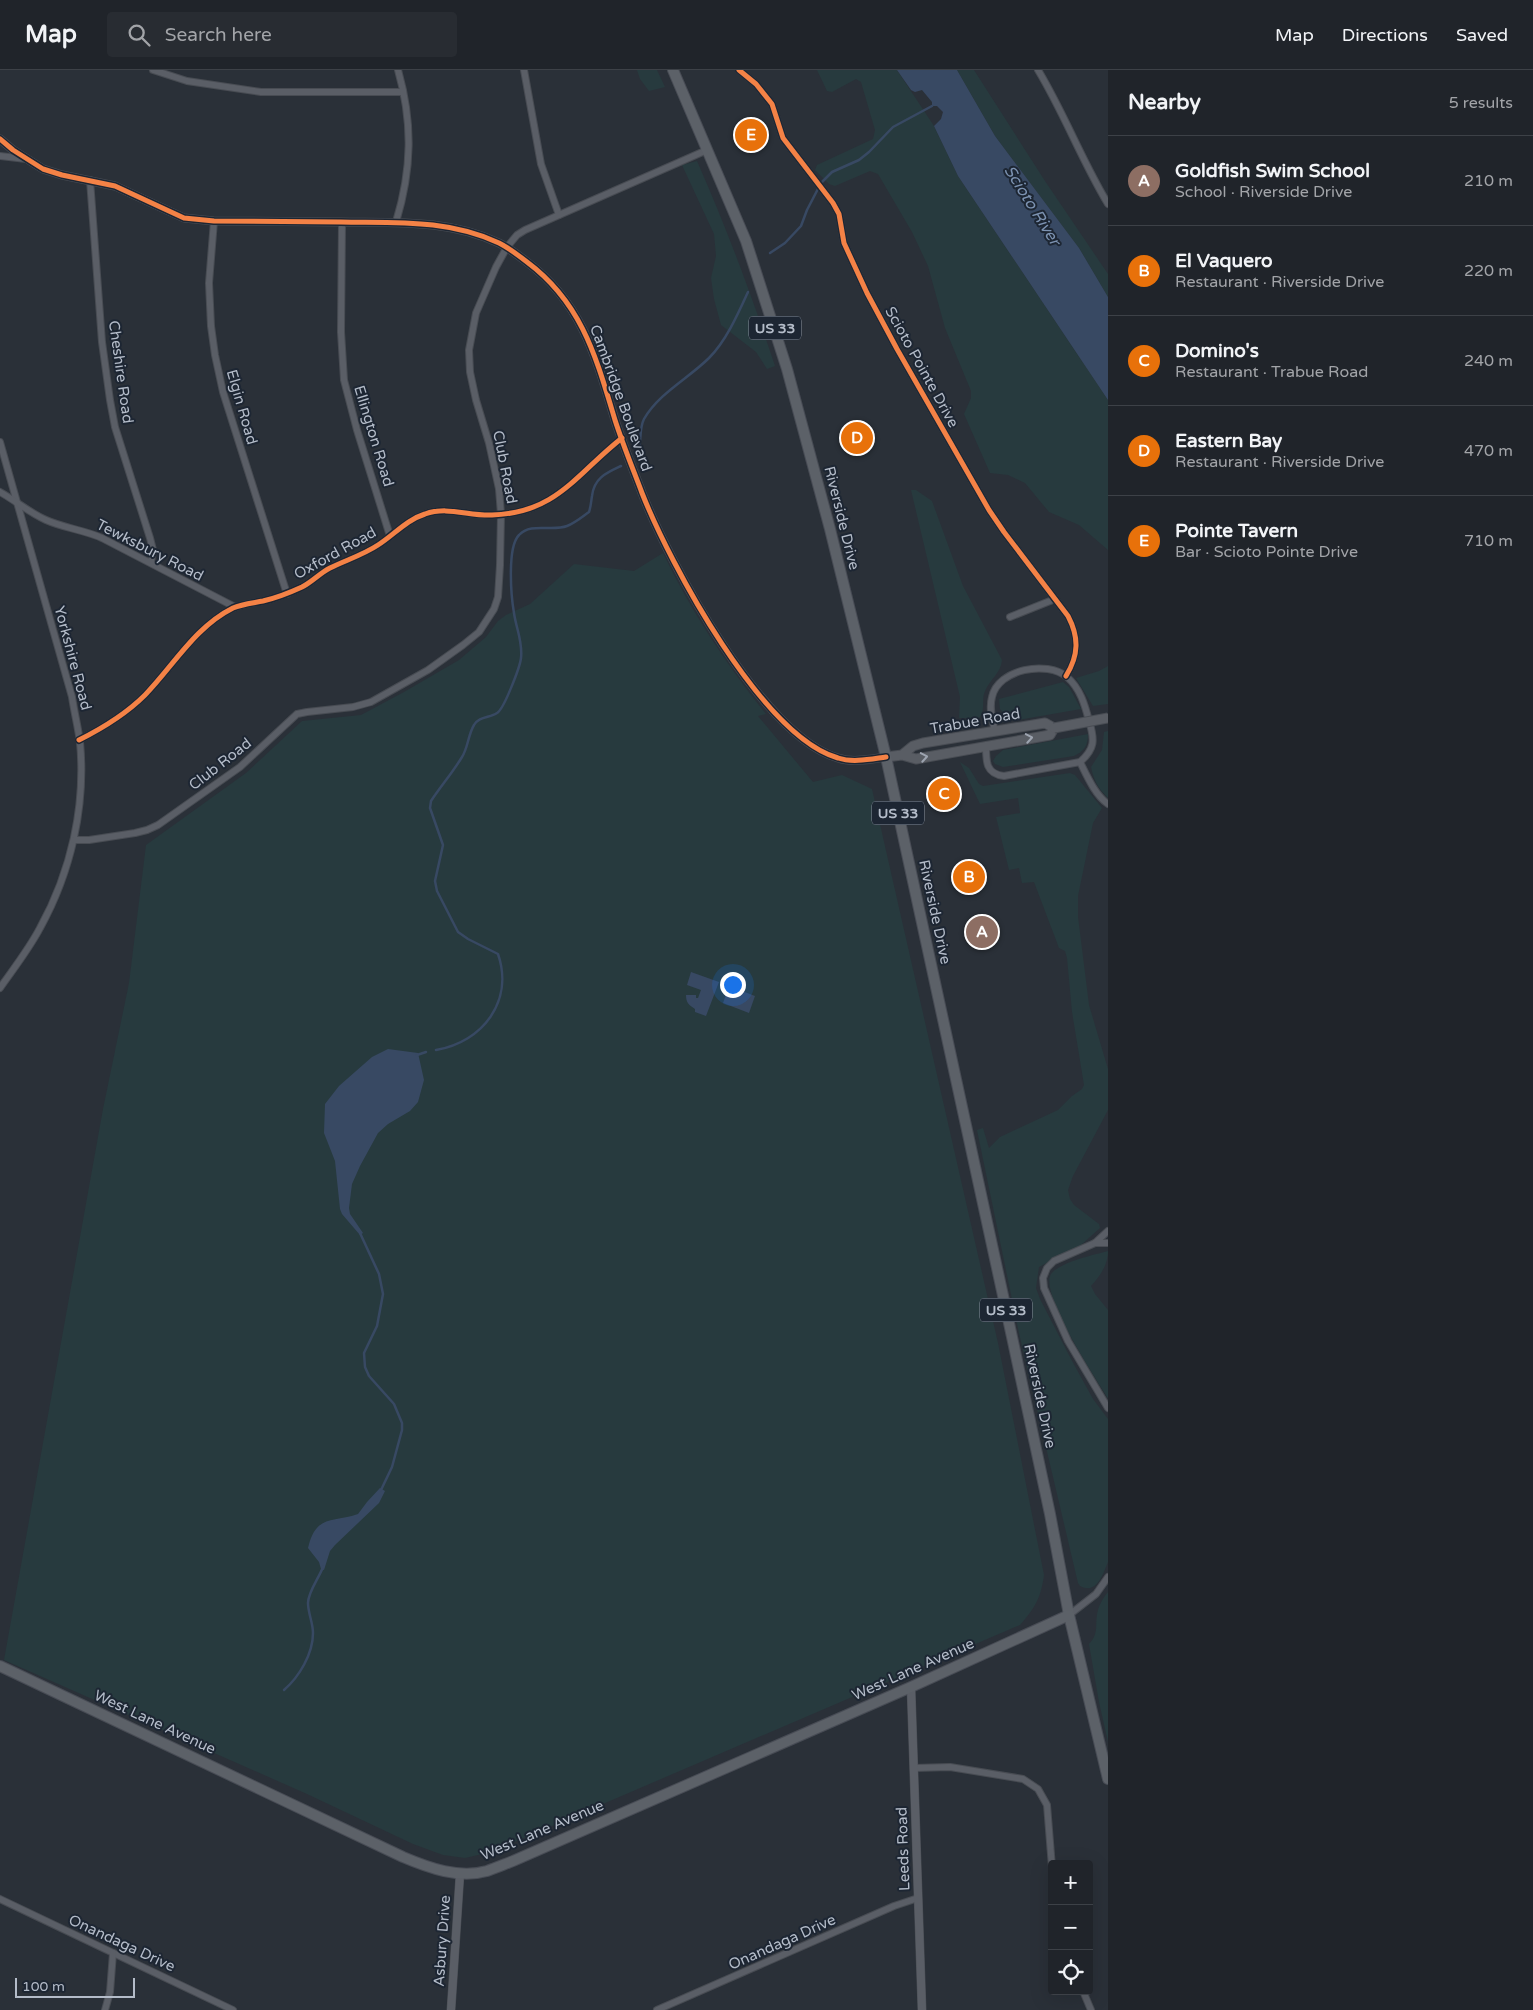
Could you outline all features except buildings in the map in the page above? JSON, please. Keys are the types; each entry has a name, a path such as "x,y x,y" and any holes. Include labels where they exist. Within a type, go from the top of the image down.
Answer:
{"main road":[{"name":"Riverside Drive","path":"673,70 746,241 788,369 886,757 1050,1514 1069,1615 1108,1779"},
{"name":"Trabue Road","path":"902,756 913,746 922,744 1045,723 1054,728 1108,718"},
{"name":"Trabue Road","path":"886,757 902,756 916,759 1050,735 1054,728"},
{"name":"West Lane Avenue","path":"0,1666 403,1857 431,1868 460,1874 486,1872 513,1861 911,1687 1069,1615"}],"street":[{"path":"153,70 187,80 261,92 403,92"},
{"path":"396,222 409,162 410,132 398,70"},
{"path":"524,70 541,164 559,215"},
{"name":"Scioto Pointe Drive","path":"739,70 756,84 772,104 783,138 839,214 844,243 854,268 897,349 989,510 1071,621 1078,648 1066,676"},
{"path":"1038,70 1092,178 1108,204"},
{"name":"Cambridge Boulevard","path":"0,138 27,160 53,172 128,190 178,216 214,221 419,222 474,233 507,247 539,271 552,284 575,314 592,348 643,496 678,571 721,641 760,698 801,738 825,753 844,759 886,757"},
{"name":"Club Road","path":"74,840 89,840 147,830 240,767 297,714 353,707 371,702 428,670 479,632 489,619 498,597 501,514 497,480 470,372 470,350 476,313 496,267 516,235 707,150"},
{"path":"0,156 27,160"},
{"name":"Cheshire Road","path":"90,180 102,342 110,400 115,428 150,538 153,550 152,562"},
{"name":"Elgin Road","path":"214,221 209,283 211,326 215,355 223,392 286,594"},
{"name":"Ellington Road","path":"342,222 341,332 344,380 357,430 390,536"},
{"name":"Oxford Road","path":"80,740 129,709 145,694 204,627 235,607 286,594 304,586 330,568 361,555 411,520 436,510 489,515 519,512 548,501 563,492 622,438"},
{"name":"Yorkshire Road","path":"0,442 72,697 80,740 81,768 79,810 74,840 58,891 29,947 0,988"},
{"name":"Tewksbury Road","path":"0,492 16,501 30,513 48,522 94,534 152,562 235,607"},
{"path":"1010,618 1055,599"},
{"path":"986,746 986,764 990,771 1004,776 1080,762 1089,754 1093,744 1092,732 1080,693 1066,676 1047,669 1037,668 1005,677 992,696 991,714 995,731"},
{"path":"1080,762 1092,786 1103,801 1108,804"},
{"path":"1108,1231 1095,1243 1054,1261 1046,1268 1043,1278 1044,1288 1068,1341 1108,1408"},
{"path":"1095,1243 1108,1243"},
{"path":"1069,1615 1096,1594 1108,1577"},
{"name":"Leeds Road","path":"911,1687 922,2010"},
{"path":"914,1768 950,1767 1023,1778 1038,1789 1047,1806 1051,1860"},
{"name":"Asbury Drive","path":"451,2010 460,1874"},
{"name":"Onandaga Drive","path":"657,2010 894,1906 918,1898"},
{"name":"Onandaga Drive","path":"0,1899 233,2010"},
{"path":"105,2010 110,1992 113,1953"},
{"path":"1085,1995 1091,2010"}],"green space":[{"path":"637,70 657,70 665,87 649,91 640,79"},
{"path":"817,70 897,70 934,126 958,176 1108,400 1108,550 1079,525 1049,512 1025,483 1008,475 990,473 964,414 971,398 971,391 945,328 928,266 912,232 878,174 870,171 835,186 829,184 815,170 817,165 873,139 875,130 861,82 856,79 832,92 827,91"},
{"path":"957,70 974,70 1045,181 1108,274 1108,297 1079,248 995,136"},
{"path":"697,161 729,237 775,366 767,369 756,352 721,325 711,278 716,256 714,234 682,165"},
{"path":"911,490 916,490 932,501 963,586 1002,660 1000,669 985,691 982,712 979,718 959,718 960,697"},
{"path":"663,553 685,596 710,636 766,714 758,716 813,782 842,775 872,789 998,1343 1044,1575 1043,1583 1030,1613 1020,1625 491,1852 465,1858 443,1855 413,1844 307,1794 4,1660 103,1109 129,983 146,845 246,773 302,721 361,715 404,692 459,660 486,637 498,621 506,615 530,604 574,564 634,571"},
{"path":"1108,666 1108,704 1093,706 1076,678 1099,671"},
{"path":"1063,682 1069,687 1081,709 1018,720 1008,719 1000,709 999,699"},
{"path":"1108,731 1108,798 1097,784 1091,767 1102,750 1104,732"},
{"path":"1088,734 1085,748 1074,756 1003,767 995,764 993,761 1003,750"},
{"path":"960,762 969,768 979,784 983,786 1070,773 1075,775 1102,808 1093,823 1078,896 1078,917 1089,1005 1108,1069 1108,1110 1073,1176 1068,1190 1074,1205 1099,1224 1100,1228 1081,1245 1039,1267 1036,1288 1071,1359 1093,1399 1108,1419 1108,1562 1098,1582 1091,1588 1080,1586 1078,1583 1019,1333 977,1130 983,1128 989,1148 1000,1137 1058,1110 1082,1089 1084,1085 1072,1012 1067,958 1065,951 1059,948 1034,882 1022,883 1019,868 1009,870 996,817 1020,813 1018,798 980,804"},
{"path":"1108,1251 1107,1261 1103,1270 1091,1286 1108,1310 1108,1398 1070,1336 1053,1299 1050,1284 1051,1274 1062,1266"},
{"path":"1108,1592 1108,1742 1089,1644 1096,1632 1099,1607"}],"water":[{"name":"Scioto River","path":"897,70 957,70 995,136 1079,248 1108,297 1108,400 958,176 934,126 941,119 943,112 937,106 932,106 932,102 922,90 915,92 911,90"},
{"path":"691,972 719,982 706,1016 695,1012 695,1009 687,1000 686,995 696,995 696,998 698,998 701,990 687,985"},
{"path":"729,986 755,996 749,1013 723,1003"},
{"path":"388,1049 418,1053 424,1080 418,1102 410,1111 388,1124 378,1133 352,1184 349,1208 350,1214 363,1233 360,1235 340,1209 335,1161 324,1133 325,1104 339,1086 372,1057"},
{"path":"380,1488 385,1491 379,1503 335,1545 330,1551 324,1570 321,1569 319,1562 308,1548 311,1537 316,1530 326,1522 358,1514"}],"waterway":[{"path":"770,253 785,243 801,226 821,183 832,172 859,160 893,127 932,106"},
{"path":"636,455 642,424 650,410 709,358 721,344 748,292"},
{"path":"436,1050 453,1046 468,1038 491,1017 498,1003 502,988 502,971 498,954 458,932 437,891 435,881 443,845 430,808 431,801 466,750 476,722 494,715 500,710 518,670 521,646 514,613 511,584 511,560 515,541 519,535 529,529 561,528 581,518 589,512 593,490 598,480 621,466"},
{"path":"417,1055 426,1052"},
{"path":"360,1233 379,1274 383,1294 377,1326 364,1353 365,1367 369,1376 394,1404 402,1423 402,1430 392,1467 381,1490"},
{"path":"284,1690 300,1672 311,1649 313,1633 308,1599 323,1567"}],"cycle path":[{"path":"739,70 756,84 772,104 783,138 833,203 839,214 844,243 867,293 989,510 1068,616 1074,631 1076,646 1073,661 1066,676"},
{"path":"0,139 13,150 43,169 115,186 184,218 214,221 381,222 441,226 480,235 499,243 513,252 546,278 574,313 593,353 621,439 655,524 696,602 722,644 750,683 779,717 809,743 838,758 862,760 886,757"},
{"path":"79,740 97,731 138,702 207,625 233,608 273,598 302,587 330,568 372,549 406,524 425,514 450,511 492,515 514,513 533,507 550,499 564,489 622,438"}],"place":[{"name":"Pointe Tavern","path":"751,135"},
{"name":"Eastern Bay","path":"857,438"},
{"name":"Domino's","path":"944,794"},
{"name":"El Vaquero","path":"969,877"},
{"name":"Goldfish Swim School","path":"982,932"}]}
